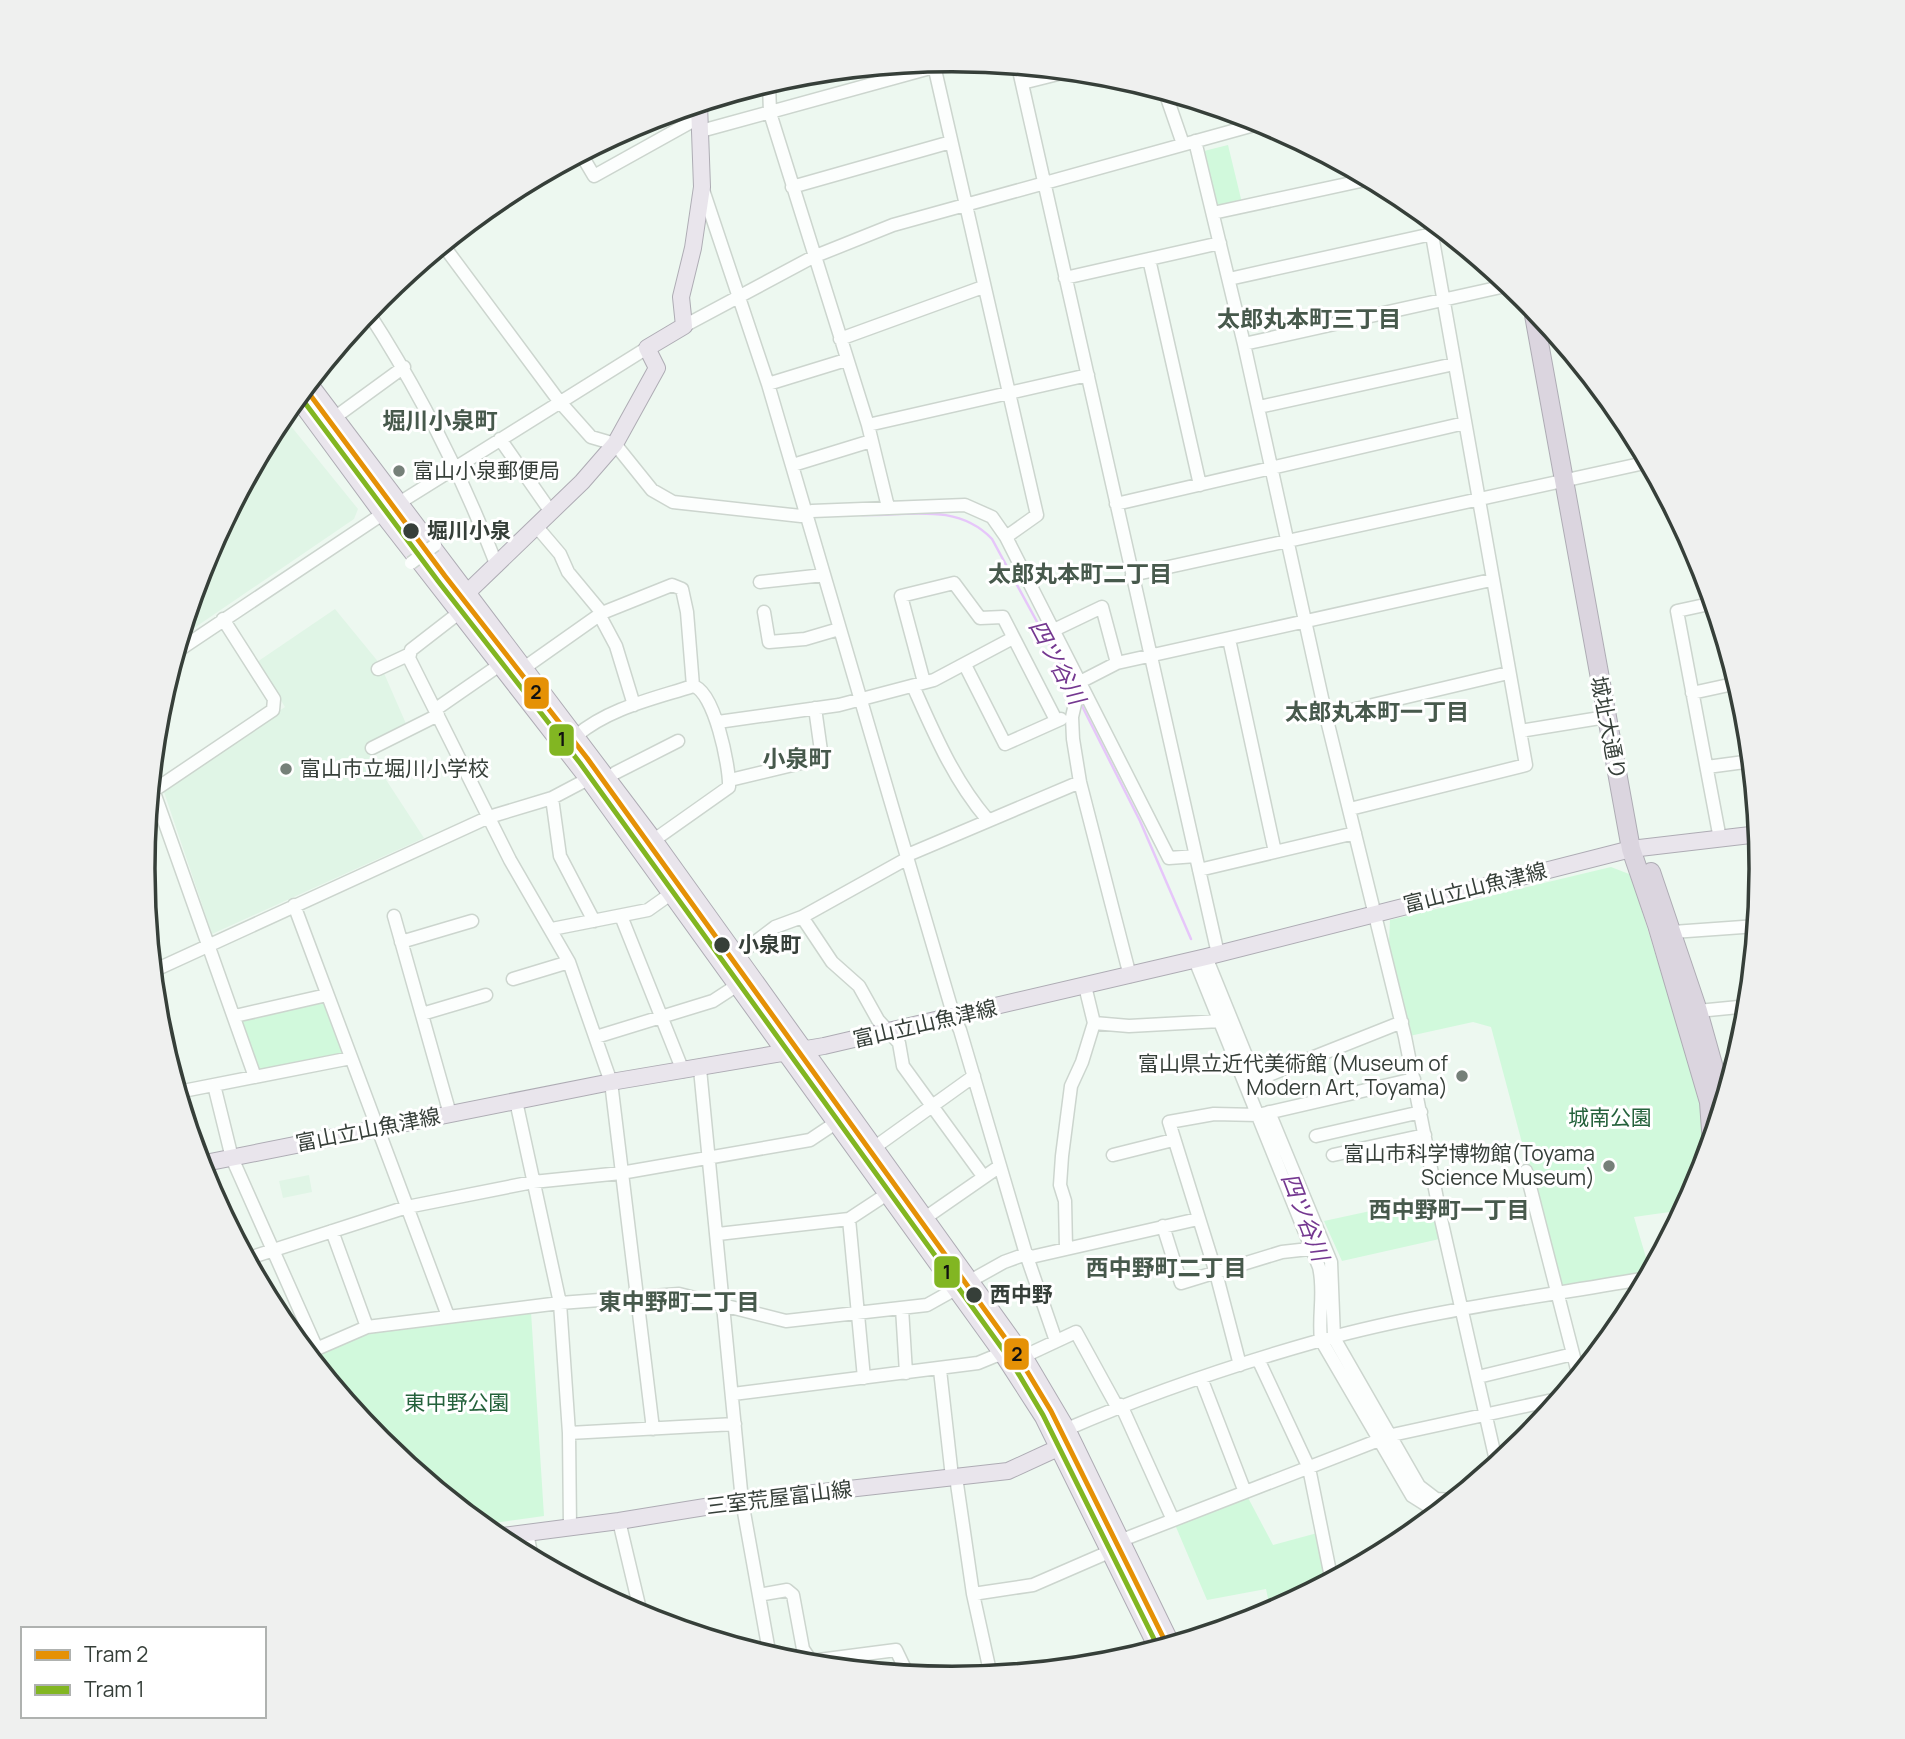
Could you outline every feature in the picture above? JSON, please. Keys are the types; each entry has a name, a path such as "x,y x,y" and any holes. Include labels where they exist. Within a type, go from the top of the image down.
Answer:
{"highway":[{"name":"城址大通り","path":"1537,327 1637,848 1673,932 1720,1086"},
{"name":"城址大通り","path":"1547,338 1606,717 1657,925 1709,1102 1710,1119"}],"main road":[{"path":"460,612 472,587 537,527 615,444 657,368 647,348 684,326 681,297 693,248 702,187 700,118"},
{"path":"315,391 654,840 925,1218 1058,1448 1154,1641"},
{"path":"304,406 383,515 588,779 887,1194 1022,1353 1067,1429 1168,1637"},
{"name":"富山立山魚津線","path":"210,1162 611,1082 806,1050 1130,976 1637,848 1749,835"},
{"name":"三室荒屋富山線","path":"511,1534 619,1521 742,1501 1008,1471 1058,1448"}],"street":[{"path":"936,72 1007,394 1037,515 1006,537"},
{"path":"586,162 594,176 700,118 770,113 904,73"},
{"path":"1020,75 1199,870 1207,957 1220,1021 1263,1113 1318,1248 1334,1278 1328,1339 1386,1437 1422,1490 1439,1501"},
{"path":"1022,83 1044,78"},
{"path":"769,94 770,113 872,441 888,507"},
{"path":"1170,102 1189,143 1213,213 1229,279 1326,716 1377,912 1402,1022 1495,1454"},
{"path":"684,326 813,257 893,225 1245,127"},
{"path":"792,187 951,142"},
{"path":"1213,213 1356,182"},
{"path":"702,187 793,465 838,629 954,1017 1026,1254 1056,1341"},
{"path":"1229,279 1432,234 1526,765 1350,809"},
{"path":"1065,278 1220,243"},
{"path":"448,252 559,401 591,437 615,444 652,490 673,502 801,516 888,507 965,505 992,517 1006,537 1169,858 1196,856"},
{"path":"1149,259 1200,485"},
{"path":"840,339 983,287"},
{"path":"1244,344 1498,288"},
{"path":"374,321 404,367 456,466 497,566"},
{"path":"188,644 456,466 647,348"},
{"path":"768,384 846,360"},
{"path":"1259,407 1454,364"},
{"path":"334,418 404,367"},
{"path":"867,425 1088,375"},
{"path":"1116,504 1465,423"},
{"path":"499,439 551,512"},
{"path":"793,465 872,441"},
{"path":"1132,575 1639,464"},
{"path":"537,527 560,554 568,572 601,614 616,646 634,705"},
{"path":"411,563 435,545"},
{"path":"760,582 824,575"},
{"path":"1130,976 1080,782 1072,717 1080,682 1117,663 1492,580"},
{"path":"987,819 970,799 941,751 919,684 901,596 954,583 980,618 1003,617 1056,720"},
{"path":"524,668 601,614 672,584 682,589 693,686"},
{"path":"1705,605 1677,611 1720,839"},
{"path":"1054,630 1102,607 1117,663"},
{"path":"378,669 410,654 460,612"},
{"path":"764,612 769,642 805,639 838,629"},
{"path":"160,784 273,710 274,699 223,619"},
{"path":"718,722 859,700 919,684 965,665 1013,638"},
{"path":"1228,639 1275,852"},
{"path":"410,654 409,658 510,860 569,962 611,1082 653,1429"},
{"path":"372,748 437,712 501,664"},
{"path":"965,665 1005,744 1056,720 1072,717"},
{"path":"1326,716 1508,673"},
{"path":"1692,693 1728,684"},
{"path":"576,736 608,715 634,705 693,686 701,690 718,722 730,780 729,787 654,840"},
{"path":"730,780 822,758 815,708"},
{"path":"1520,731 1606,717"},
{"path":"615,774 678,740"},
{"path":"1707,768 1743,762"},
{"path":"161,967 489,817 552,799 588,779"},
{"path":"738,955 775,927 802,917 908,858 910,854 987,819 1080,782"},
{"path":"552,799 560,856 594,921"},
{"path":"158,804 255,1077"},
{"path":"1199,870 1355,833"},
{"path":"552,929 648,910 672,893"},
{"path":"294,905 448,1316"},
{"path":"394,916 450,1114"},
{"path":"621,916 683,1071"},
{"path":"802,917 832,962 859,986 878,1020 899,1043 903,1066 983,1176"},
{"path":"401,942 472,921"},
{"path":"1673,932 1748,927"},
{"path":"1207,957 1256,1080 1402,1022"},
{"path":"513,979 569,962"},
{"path":"596,1037 713,1001 736,986"},
{"path":"1066,1248 1065,1201 1060,1185 1067,1105 1094,1023 1086,986"},
{"path":"235,1016 327,995"},
{"path":"422,1014 486,995"},
{"path":"1698,1011 1738,1007"},
{"path":"1094,1023 1129,1026 1220,1021"},
{"path":"186,1090 351,1058"},
{"path":"700,1069 742,1501 759,1595 764,1644"},
{"path":"875,1147 974,1076"},
{"path":"1240,1365 1216,1273 1169,1122 1214,1114 1263,1113 1414,1079"},
{"path":"214,1085 232,1158 306,1336"},
{"path":"516,1101 560,1303 569,1433 570,1527"},
{"path":"1316,1136 1420,1112"},
{"path":"256,1256 407,1206 533,1182 621,1173 810,1140 834,1124"},
{"path":"1333,1155 1425,1135"},
{"path":"1113,1156 1173,1140"},
{"path":"925,1218 1000,1166"},
{"path":"1526,1171 1576,1366"},
{"path":"718,1234 849,1219 887,1194"},
{"path":"849,1219 864,1378"},
{"path":"316,1349 367,1326 560,1303 637,1297 679,1294 725,1308 786,1321 927,1305 1004,1262 1026,1254 1031,1256 1198,1219"},
{"path":"1163,1226 1181,1283 1282,1252 1318,1248"},
{"path":"332,1231 367,1326"},
{"path":"1067,1429 1121,1405 1258,1359 1328,1339 1462,1308 1636,1280"},
{"path":"902,1308 906,1373"},
{"path":"733,1394 940,1370 978,1363 1003,1354 1031,1353 1076,1332 1115,1403 1121,1405 1173,1520"},
{"path":"1478,1377 1573,1354"},
{"path":"1258,1359 1310,1468 1330,1571"},
{"path":"940,1370 954,1477 989,1666"},
{"path":"1201,1378 1245,1492"},
{"path":"1122,1540 1386,1437 1546,1401"},
{"path":"569,1433 735,1424"},
{"path":"1386,1437 1412,1496 1427,1510"},
{"path":"619,1521 638,1603"},
{"path":"527,1532 529,1545"},
{"path":"974,1594 1033,1585 1109,1552"},
{"path":"759,1595 787,1590 793,1595 806,1653"},
{"path":"835,1658 896,1650 904,1666"}],"shaded area":[{"path":"290,425 358,509 354,519 192,629 215,564 237,517"},
{"name":"富山市立堀川小学校","path":"335,609 380,664 407,726 366,749 424,838 212,934 163,789 285,707 257,662"},
{"path":"309,1175 312,1192 283,1198 279,1181"}],"green space":[{"path":"1228,145 1242,203 1218,209 1204,151"},
{"name":"城南公園","path":"1611,867 1629,874 1702,1104 1705,1134 1673,1212 1634,1217 1647,1261 1640,1273 1565,1288 1560,1285 1491,1027 1473,1022 1405,1037 1388,963 1390,920"},
{"path":"321,1000 326,1003 344,1051 341,1054 259,1071 241,1021 243,1016"},
{"path":"1412,1202 1419,1222 1441,1217 1444,1238 1342,1261 1324,1221"},
{"name":"東中野公園","path":"531,1312 544,1516 495,1523 388,1434 319,1354 374,1332"},
{"path":"1245,1492 1273,1545 1321,1532 1330,1571 1269,1602 1266,1589 1207,1600 1173,1520"}],"waterway":[{"name":"四ツ谷川","path":"862,515 931,513 947,515 978,527 992,539 1073,688"},
{"name":"四ツ谷川","path":"1081,704 1140,821 1191,939"},
{"name":"四ツ谷川","path":"1420,1496 1434,1505"}],"tram line":[{"name":"2","path":"311,396 445,576 587,758 1016,1353 1051,1411 1164,1639"},
{"name":"1","path":"305,404 438,581 580,763 1009,1358 1043,1415 1155,1641"}],"place":[{"name":"富山小泉郵便局","path":"399,471"},
{"name":"堀川小泉","path":"411,531"},
{"name":"富山市立堀川小学校","path":"286,769"},
{"name":"小泉町","path":"722,945"},
{"name":"富山県立近代美術館 (Museum of Modern Art, Toyama)","path":"1462,1076"},
{"name":"富山市科学博物館(Toyama Science Museum)","path":"1609,1166"},
{"name":"西中野","path":"974,1295"}],"district":[{"name":"太郎丸本町三丁目","path":"1309,319"},
{"name":"堀川小泉町","path":"440,421"},
{"name":"太郎丸本町二丁目","path":"1080,574"},
{"name":"太郎丸本町一丁目","path":"1377,712"},
{"name":"小泉町","path":"797,759"},
{"name":"西中野町一丁目","path":"1449,1210"},
{"name":"西中野町二丁目","path":"1166,1268"},
{"name":"東中野町二丁目","path":"679,1302"}]}
